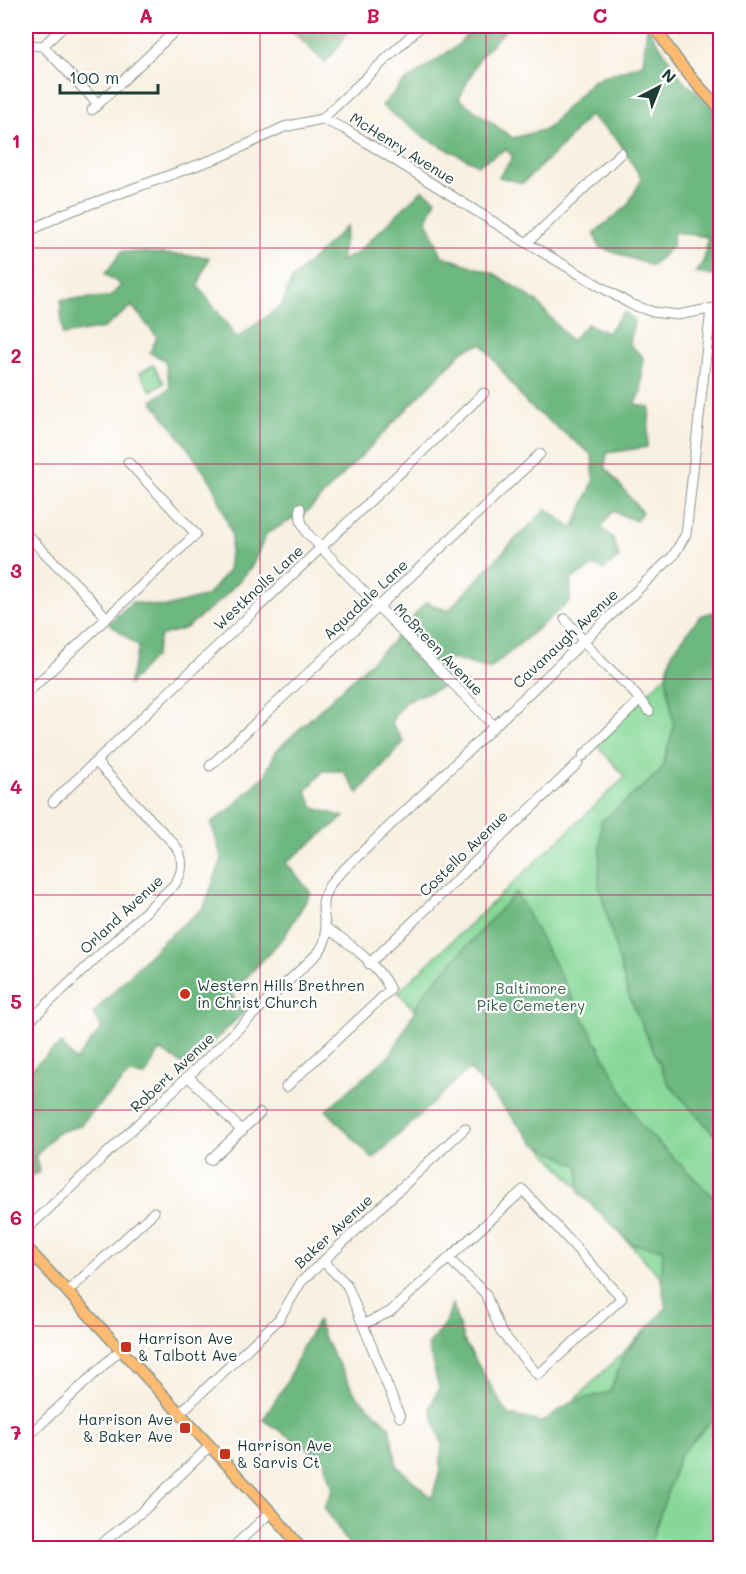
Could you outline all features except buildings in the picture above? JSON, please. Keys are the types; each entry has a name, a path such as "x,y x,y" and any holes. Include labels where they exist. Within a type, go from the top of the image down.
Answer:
{"main road":[{"path":"656,26 684,71 720,108"},
{"path":"663,26 676,48 700,79 720,98"},
{"path":"26,1247 271,1512 301,1548"}],"street":[{"path":"43,46 64,26"},
{"path":"26,45 43,46 95,107 180,26"},
{"path":"26,233 63,214 225,155 284,127 322,119 421,26"},
{"name":"McHenry Avenue","path":"322,119 345,129 527,243 642,309 659,314 678,315 716,308"},
{"path":"527,243 621,153"},
{"name":"Cavanaugh Avenue","path":"327,929 322,915 322,906 330,884 674,556 686,534 716,308"},
{"name":"Westknolls Lane","path":"53,802 484,393"},
{"name":"Aquadale Lane","path":"210,766 540,454"},
{"path":"26,694 196,534 128,462"},
{"name":"McBreen Avenue","path":"300,508 304,527 321,548 494,726"},
{"path":"26,534 107,618"},
{"path":"565,619 649,711"},
{"name":"Costello Avenue","path":"369,964 639,701"},
{"name":"Orland Avenue","path":"26,1024 175,884 181,873 182,861 174,844 96,762"},
{"path":"286,1087 390,990 386,980 340,936 327,929"},
{"name":"Robert Avenue","path":"26,1230 318,953 326,943 327,929"},
{"path":"189,1077 242,1131"},
{"path":"210,1160 260,1113"},
{"name":"Baker Avenue","path":"179,1414 279,1319 301,1282 465,1128"},
{"path":"364,1324 390,1312 524,1191 621,1298 537,1375 501,1332 484,1293 449,1259"},
{"path":"67,1292 154,1212"},
{"path":"324,1262 347,1285 400,1417"},
{"path":"26,1438 120,1350"},
{"path":"96,1548 144,1510 210,1446"},
{"path":"232,1548 271,1512"}],"green space":[{"path":"287,26 350,26 341,44 325,63"},
{"path":"474,26 509,26 480,57 459,99 513,138 547,129 593,80 643,64 647,26 682,79 720,114 720,277 695,273 704,260 708,237 674,232 672,247 652,266 599,247 594,233 627,206 642,179 618,140 589,115 563,145 523,183 499,177 513,157 506,149 478,165 424,137 382,106 402,84 458,45"},
{"path":"422,190 436,199 427,220 442,256 495,274 536,301 571,341 587,324 607,333 624,312 634,319 630,345 643,357 641,392 635,405 650,407 647,447 607,453 605,467 642,512 636,521 613,511 601,527 613,538 619,557 604,570 594,566 571,579 570,601 490,669 445,657 442,687 405,701 391,722 404,742 358,793 343,771 323,771 306,791 314,808 344,817 286,863 311,893 284,937 231,994 245,1011 187,1067 160,1050 145,1076 129,1074 79,1126 56,1133 35,1157 40,1172 26,1178 26,1073 61,1043 75,1061 102,1028 93,1013 163,941 204,907 222,859 211,823 231,808 265,775 276,751 392,642 426,602 448,611 514,540 547,509 573,529 594,480 592,455 527,404 482,344 464,350 308,511 267,533 251,568 222,599 186,628 160,636 155,656 128,685 139,647 109,623 132,602 166,607 207,596 228,571 232,535 214,486 152,401 170,388 165,360 150,353 157,337 132,306 104,328 62,335 61,300 110,297 121,285 105,274 122,251 209,257 198,286 237,338 282,305 292,279 347,226 341,261 356,254"},
{"path":"153,365 164,383 151,391 140,373"},
{"path":"720,610 720,1141 668,1083 627,991 599,886 601,822 661,771 674,727 666,675 672,653 700,616"},
{"name":"Baltimore Pike Cemetery","path":"666,675 674,727 661,771 601,822 627,991 668,1083 720,1141 720,1548 619,1548 523,1451 679,1297 398,992 625,777 596,744"},
{"path":"516,892 641,1126 720,1203 720,1412 680,1455 649,1548 351,1548 324,1507 333,1489 324,1459 263,1420 288,1380 303,1346 318,1321 324,1338 355,1394 389,1426 397,1466 432,1498 440,1471 442,1444 430,1407 439,1388 428,1346 447,1320 452,1304 464,1341 508,1415 542,1422 573,1401 610,1392 623,1356 666,1308 661,1280 663,1249 632,1244 579,1193 579,1166 534,1143 470,1068 373,1159 326,1110 391,1054 424,993"}],"place":[{"name":"Western Hills Brethren in Christ Church","path":"185,994"},
{"name":"Harrison Ave & Talbott Ave","path":"126,1347"},
{"name":"Harrison Ave & Baker Ave","path":"185,1428"},
{"name":"Harrison Ave & Sarvis Ct","path":"225,1454"}]}
